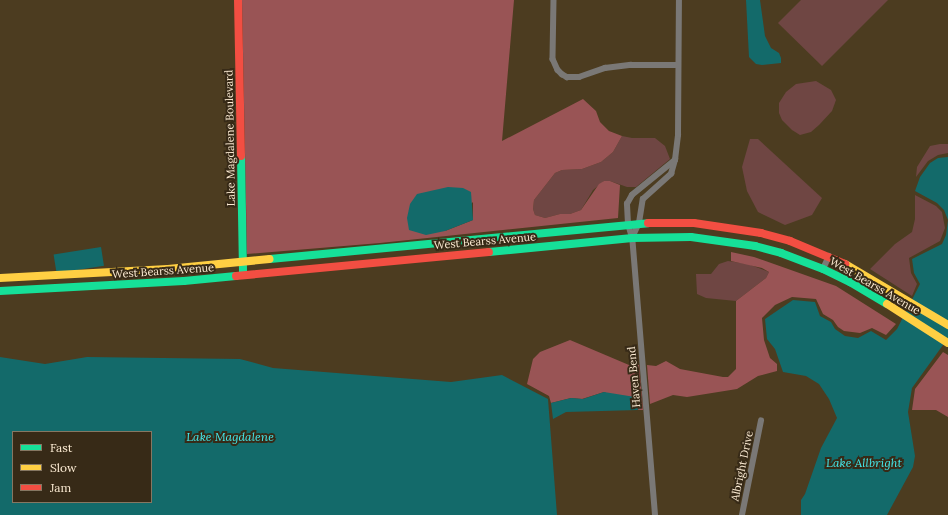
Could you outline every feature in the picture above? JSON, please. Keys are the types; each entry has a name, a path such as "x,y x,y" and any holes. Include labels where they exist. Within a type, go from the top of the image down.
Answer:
{"main road":[{"name":"Lake Magdalene Boulevard","path":"238,0 243,276"},
{"name":"West Bearss Avenue","path":"0,278 168,269 243,263 639,223 694,223 745,229 790,241 829,256 948,325"},
{"name":"West Bearss Avenue","path":"0,291 155,284 632,238 691,237 742,243 781,253 823,269 850,282 901,312 947,342"}],"street":[{"path":"554,0 554,64 562,74 572,77 617,66 678,65"},
{"name":"Haven Bend","path":"632,238 639,223 643,199 671,174 675,160 678,135 679,0"},
{"name":"Haven Bend","path":"655,515 632,238 628,224 627,204 632,195 675,160"},
{"path":"653,178 659,185"},
{"path":"823,269 829,256"},
{"name":"Albright Drive","path":"742,515 761,421"}],"shaded area":[{"path":"242,0 514,0 502,141 583,99 596,111 600,122 609,131 622,136 613,152 601,162 582,169 562,170 555,173 534,200 533,209 535,215 545,218 560,214 570,214 581,210 599,184 604,181 610,181 620,185 618,218 380,243 247,254","holes":["473,202 473,220 445,231"]},
{"path":"801,0 888,0 822,66 778,23"},
{"path":"816,81 831,90 836,100 832,111 819,125 811,132 800,135 792,130 782,120 779,113 779,103 786,92 796,84"},
{"path":"622,136 632,138 655,138 665,146 670,159 636,187 627,187 610,181 604,181 593,190 581,210 570,214 560,214 545,218 535,215 533,209 534,200 555,173 562,170 582,169 601,162 613,152"},
{"path":"750,139 758,139 822,198 812,215 785,225 758,212 747,191 742,167"},
{"path":"948,144 948,153 938,155 928,161 916,177 917,167 930,146"},
{"path":"915,195 936,206 942,212 945,228 940,241 909,258 911,273 917,284 912,296 870,269 895,244 912,232 915,219"},
{"path":"731,252 754,257 836,286 896,324 886,335 872,328 860,333 844,331 838,327 833,320 823,314 816,299 792,297 775,305 762,318 764,340 770,358 777,364 777,371 758,376 737,389 687,397 673,395 650,404 647,365 656,366 666,361 680,369 723,377 728,377 736,369 736,301 766,278 769,272 762,268 731,261"},
{"path":"728,261 748,264 769,272 766,278 736,301 706,298 697,294 696,274 711,274 719,264"},
{"path":"570,340 629,365 639,365 643,410 638,410 639,407 604,392 582,399 571,398 551,403 549,396 527,384 533,359 540,352"},
{"path":"943,352 948,355 948,417 936,410 912,410 915,389"}],"water":[{"path":"746,0 760,0 765,36 771,48 779,53 781,63 762,65 756,64 749,57"},
{"path":"948,157 948,220 944,210 937,203 915,191 920,177 930,163 938,158"},
{"path":"448,187 463,188 471,192 473,220 445,231 426,235 409,230 407,218 410,204 417,194"},
{"name":"Lake Allbright","path":"948,220 948,338 912,388 908,412 915,456 913,467 887,515 801,515 801,500 805,494 821,448 837,418 829,399 819,384 806,376 783,372 775,349 767,339 765,319 793,300 815,302 820,316 831,322 835,329 845,336 858,338 871,331 886,340 897,329 920,284 914,273 912,259 942,244 946,235"},
{"path":"101,247 104,266 57,273 54,255"},
{"name":"Lake Magdalene","path":"0,357 45,364 87,357 240,359 273,368 451,382 502,375 548,399 557,515 0,515"},
{"path":"604,392 635,397 638,410 566,412 553,419 551,403 571,398 583,399"}],"traffic: fast":[{"path":"241,156 243,275"},
{"path":"270,259 648,223"},
{"path":"489,252 632,238 691,237 755,246 781,253 823,269 850,282 887,304"},
{"path":"0,291 184,281 236,276"}],"traffic: slow":[{"path":"0,278 168,269 270,259"},
{"path":"845,264 948,325"},
{"path":"887,304 948,343"}],"traffic: jam":[{"path":"238,0 241,156"},
{"path":"648,223 694,223 761,233 790,241 845,264"},
{"path":"236,276 489,252"}]}
